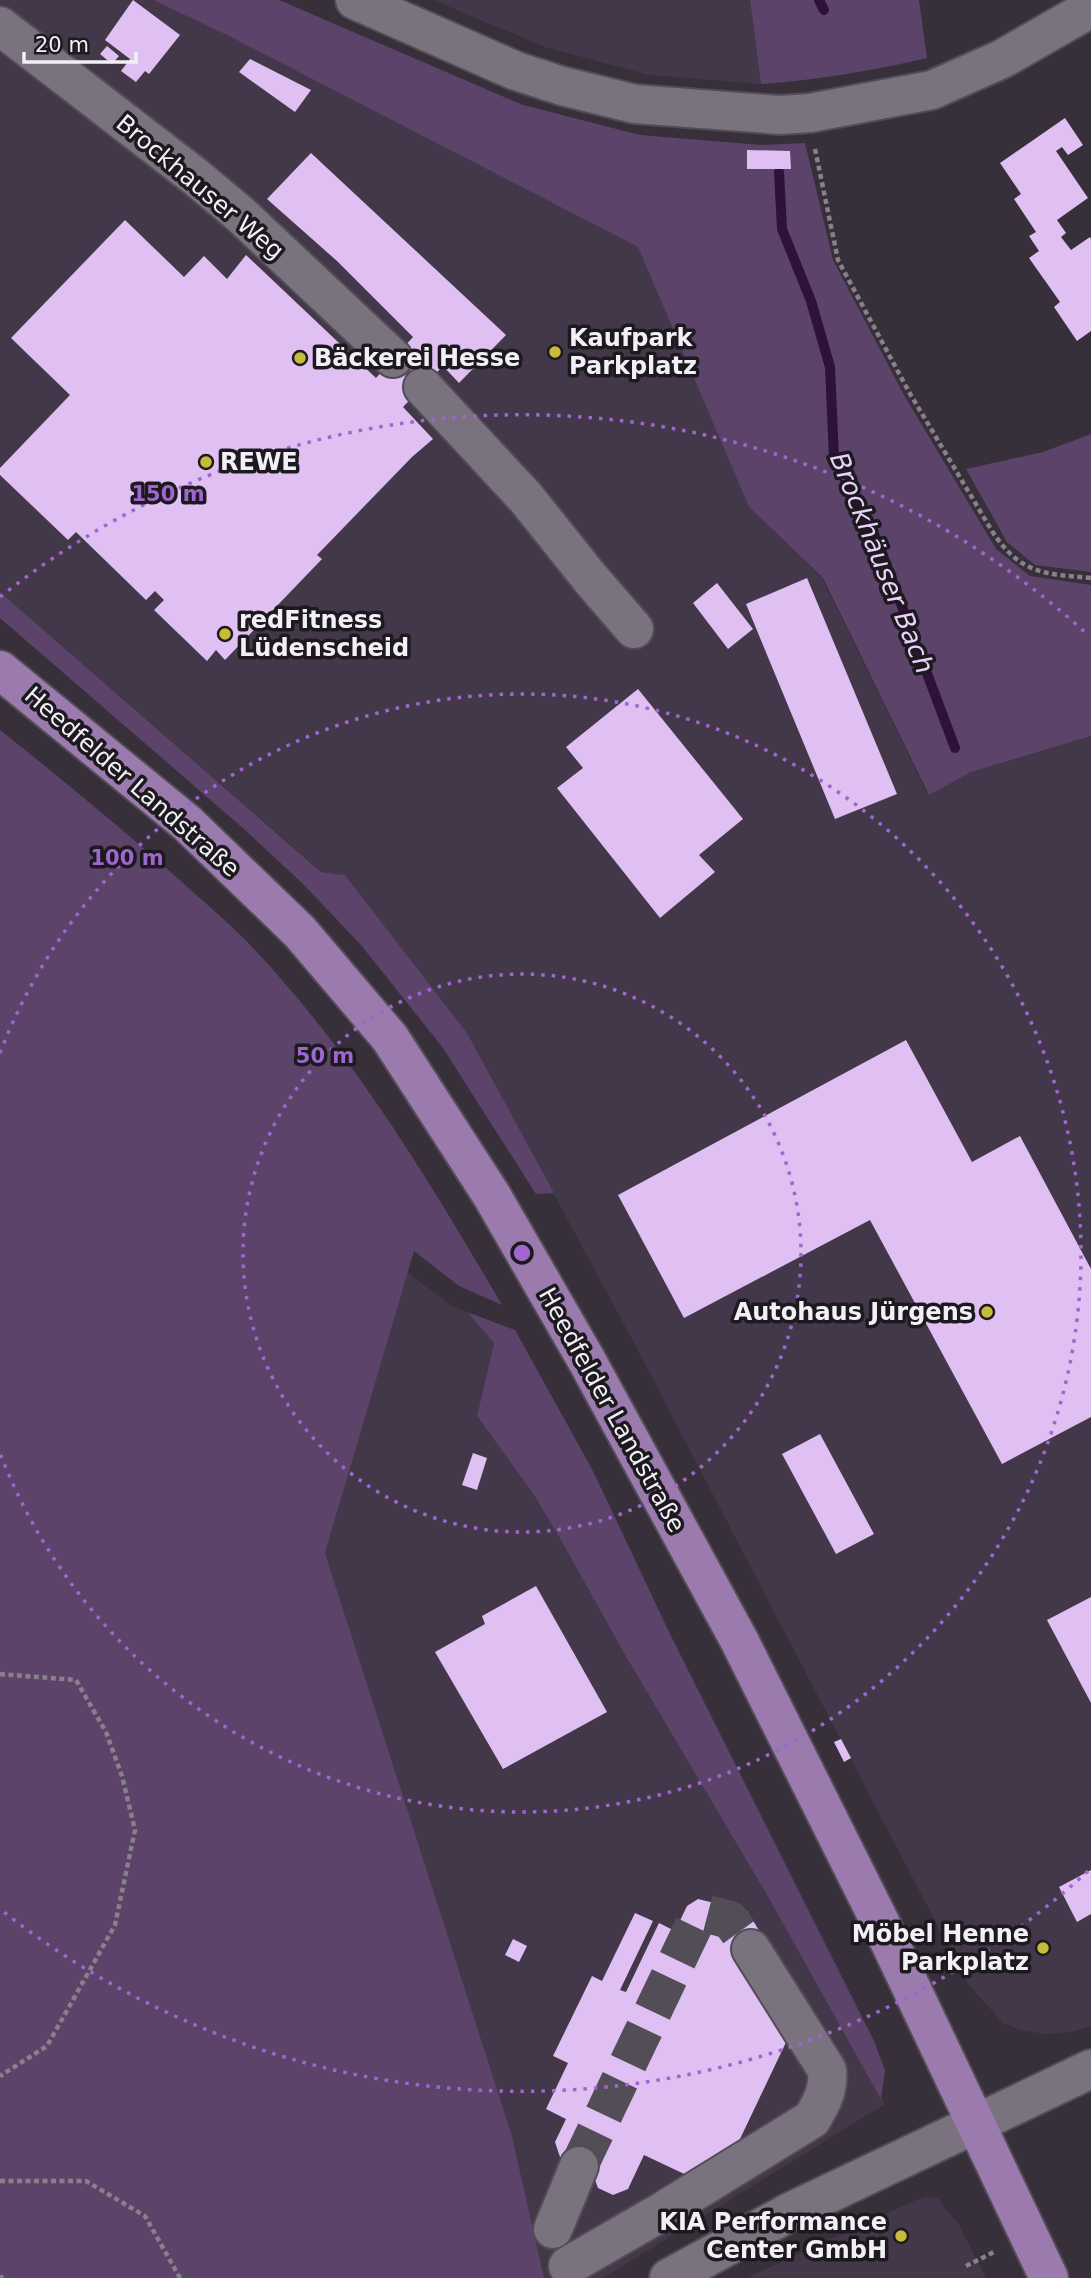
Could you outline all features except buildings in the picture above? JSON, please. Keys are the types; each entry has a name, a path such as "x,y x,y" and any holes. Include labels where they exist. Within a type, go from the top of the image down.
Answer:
{"main road":[{"name":"Heedfelder Landstraße","path":"0,670 187,822 300,932 390,1038 513,1232 587,1361 739,1640 875,1912 1049,2278"}],"street":[{"path":"355,0 516,71 591,94 635,104 780,115 810,113 932,90 1002,59 1091,8"},
{"name":"Brockhauser Weg","path":"0,26 224,200 393,358"},
{"path":"423,387 526,498 634,629"},
{"path":"568,2266 812,2119 824,2100 829,2084 827,2070 751,1949"},
{"path":"668,2278 790,2211 1091,2069"},
{"path":"553,2229 579,2166"}],"path":[{"path":"810,113 838,260 893,363 992,531 1002,546 1033,571 1091,578"},
{"path":"0,1674 76,1680 106,1732 122,1776 135,1830 115,1925 47,2046 0,2076"},
{"path":"0,2181 86,2181 145,2216 180,2278"},
{"path":"966,2266 983,2258"}],"shaded area":[{"path":"0,0 153,0 227,35 638,247 749,507 822,578 928,795 971,772 1091,736 1091,2026 1071,2032 1045,2034 1020,2030 1003,2023 968,1984 632,1339 467,1033 345,875 322,872 0,592"},
{"path":"153,0 279,0 523,105 640,135 761,145 805,143 833,260 904,395 996,549 1030,576 1091,585 1091,736 971,772 929,795 823,578 749,507 638,247 227,35"},
{"path":"433,0 750,0 761,84 649,75 545,47"},
{"path":"750,0 919,0 927,58 844,74 761,84"},
{"path":"1091,434 1091,572 1035,565 1007,542 966,469 1043,452"},
{"path":"0,592 321,872 345,875 467,1033 554,1193 536,1194 443,1048 361,945 304,885 244,829 0,618"},
{"path":"0,730 116,824 219,915 289,989 324,1031 388,1119 502,1305 459,1286 414,1251 325,1553 512,2136 544,2278 0,2278"},
{"path":"407,1272 450,1305 467,1312 494,1343 477,1416 534,1495 558,1535 885,2104 603,2278 544,2278 512,2136 325,1553"},
{"path":"467,1312 515,1330 593,1471 670,1634 874,2041 885,2070 881,2099 767,1895 624,1653 558,1535 534,1495 477,1416 494,1343"},
{"name":"KIA Performance Center GmbH","path":"938,2198 958,2223 986,2278 747,2278 916,2200"}],"waterway":[{"name":"Brockhäuser Bach","path":"819,0 824,10"},
{"name":"Brockhäuser Bach","path":"779,172 782,229 811,301 830,367 834,458 877,540 955,748"}],"tunnel":[{"path":"579,2166 695,1923 707,1914 730,1920 751,1949"}],"place":[{"name":"Kaufpark Parkplatz","path":"555,352"},
{"name":"Bäckerei Hesse","path":"300,358"},
{"name":"REWE","path":"206,462"},
{"name":"redFitness Lüdenscheid","path":"225,634"},
{"name":"Autohaus Jürgens","path":"987,1312"},
{"name":"Möbel Henne Parkplatz","path":"1043,1948"},
{"name":"KIA Performance Center GmbH","path":"901,2236"}]}
